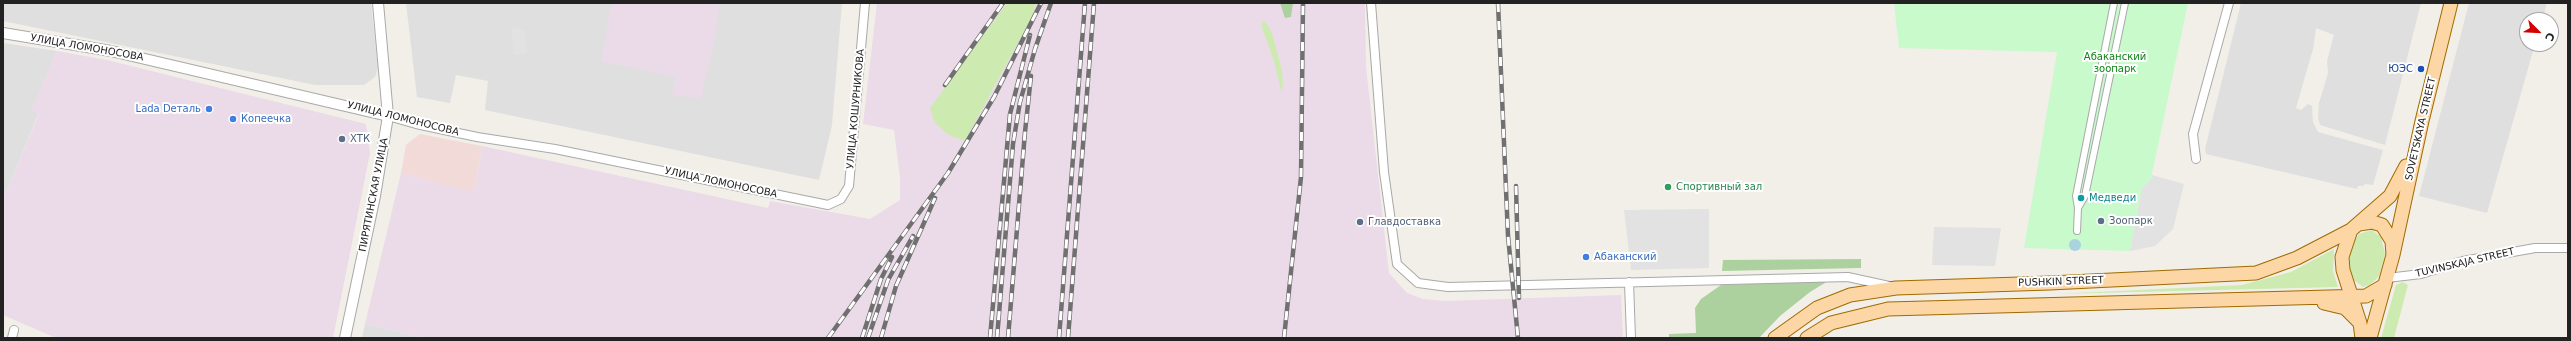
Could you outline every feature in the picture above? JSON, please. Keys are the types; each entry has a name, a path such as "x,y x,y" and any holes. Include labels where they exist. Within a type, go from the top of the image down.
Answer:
{"main road":[{"name":"SOVETSKAYA STREET","path":"2393,255 2422,121 2451,3"},
{"name":"PUSHKIN STREET","path":"1774,338 1817,308 1850,295 1896,288 2054,283 2256,273 2297,258 2355,227 2378,208 2398,184 2422,121"},
{"path":"2362,338 2353,296 2342,270 2342,257 2355,227 2372,222 2382,225 2392,241 2393,255 2370,338"},
{"path":"2353,296 2366,296 2386,282"},
{"name":"PUSHKIN STREET","path":"1807,338 1831,323 1888,309 2353,296"},
{"path":"2288,298 2335,304 2351,312 2360,323"}],"street":[{"name":"ПИРЯТИНСКАЯ УЛИЦА","path":"345,338 375,196 388,116 378,3"},
{"name":"УЛИЦА КОШУРНИКОВА","path":"828,205 841,199 849,186 864,3"},
{"path":"1371,3 1384,172 1397,264 1418,283 1448,287 1848,277 1896,288"},
{"path":"2077,231 2078,208 2076,196 2114,3"},
{"path":"2078,208 2085,196 2125,3"},
{"path":"2196,159 2193,134 2229,3"},
{"name":"УЛИЦА ЛОМОНОСОВА","path":"3,33 111,51 388,116 416,124 477,137 555,149 828,205"},
{"name":"TUVINSKAJA STREET","path":"2386,282 2421,274 2463,261 2535,248 2568,248"},
{"path":"1629,282 1631,338"}],"shaded area":[{"path":"3,3 371,3 378,68 375,77 364,85 315,85 3,21"},
{"path":"406,3 842,3 832,125 819,180 485,110 488,81 456,75 450,103 417,97"},
{"path":"612,3 719,3 716,32 701,99 672,95 676,77 601,61"},
{"path":"877,3 1365,3 1366,67 1389,273 1407,293 1423,299 1445,301 1621,295 1623,338 425,338 365,324 401,173 468,191 475,187 482,146 768,208 770,201 870,219 900,200 900,178 894,130 863,124"},
{"path":"2241,3 2421,3 2385,145 2320,125 2318,118 2319,103 2328,73 2327,61 2334,35 2316,28 2313,49 2296,108 2301,110 2308,104 2312,106 2313,122 2318,132 2383,150 2373,185 2365,184 2363,186 2358,186 2357,189 2206,154 2205,149"},
{"path":"2469,3 2547,3 2544,12 2519,12 2519,52 2533,52 2487,213 2419,196"},
{"path":"511,27 525,31 527,53 514,55"},
{"path":"3,43 57,51 32,110 39,113 3,200"},
{"path":"57,51 107,60 366,124 370,153 333,338 56,338 3,315 3,200 39,114 31,110"},
{"path":"420,134 482,146 475,187 468,192 401,173 406,145"},
{"path":"2152,175 2184,184 2173,229 2155,246 2130,251 2142,188 2151,179"},
{"path":"1709,209 1709,268 1631,270 1624,210"},
{"path":"1934,227 2001,228 1995,266 1932,265"},
{"path":"365,324 425,338 362,338"}],"green space":[{"path":"1007,3 1035,3 1034,13 965,141 949,135 935,123 930,108"},
{"path":"1280,3 1293,3 1291,17 1285,18"},
{"name":"Абаканский зоопарк","path":"1894,3 2188,3 2151,179 2142,188 2130,251 2024,248 2057,52 1899,48"},
{"path":"1264,20 1272,33 1282,71 1283,86 1281,91 1274,61 1261,25"},
{"path":"2372,230 2381,237 2385,254 2379,276 2370,285 2363,287 2351,278 2347,267 2350,247 2359,234"},
{"path":"2334,249 2333,271 2338,287 2055,294 2242,285 2291,272"},
{"path":"1861,259 1861,268 1722,271 1723,260"},
{"path":"1828,281 1810,292 1780,316 1759,338 1669,338 1669,334 1696,333 1695,308 1701,299 1721,285"},
{"path":"2403,282 2408,285 2394,338 2381,338 2396,285"}],"water":[{"path":"2075,239 2079,241 2081,245 2079,249 2075,251 2071,249 2069,245 2071,241"}],"railway":[{"path":"945,85 1003,3"},
{"path":"828,338 948,173 994,97 1041,3"},
{"path":"997,338 1013,144 1020,102 1035,49 1051,3"},
{"path":"1059,338 1085,3"},
{"path":"1068,338 1094,3"},
{"path":"1284,338 1301,177 1303,3"},
{"path":"1498,3 1508,236 1518,338"},
{"path":"990,338 1010,114 1030,35"},
{"path":"1008,338 1031,76"},
{"path":"1516,186 1519,298"},
{"path":"881,338 896,286 935,198"},
{"path":"868,338 888,280 913,236"},
{"path":"862,338 881,279 892,257"}],"place":[{"name":"ЮЭС","path":"2421,69"},
{"name":"Lada Dеталь","path":"209,109"},
{"name":"Копеечка","path":"233,119"},
{"name":"ХТК","path":"342,139"},
{"name":"Спортивный зал","path":"1668,187"},
{"name":"Медведи","path":"2081,198"},
{"name":"Зоопарк","path":"2101,221"},
{"name":"Главдоставка","path":"1360,222"},
{"name":"Абаканский","path":"1586,257"}]}
